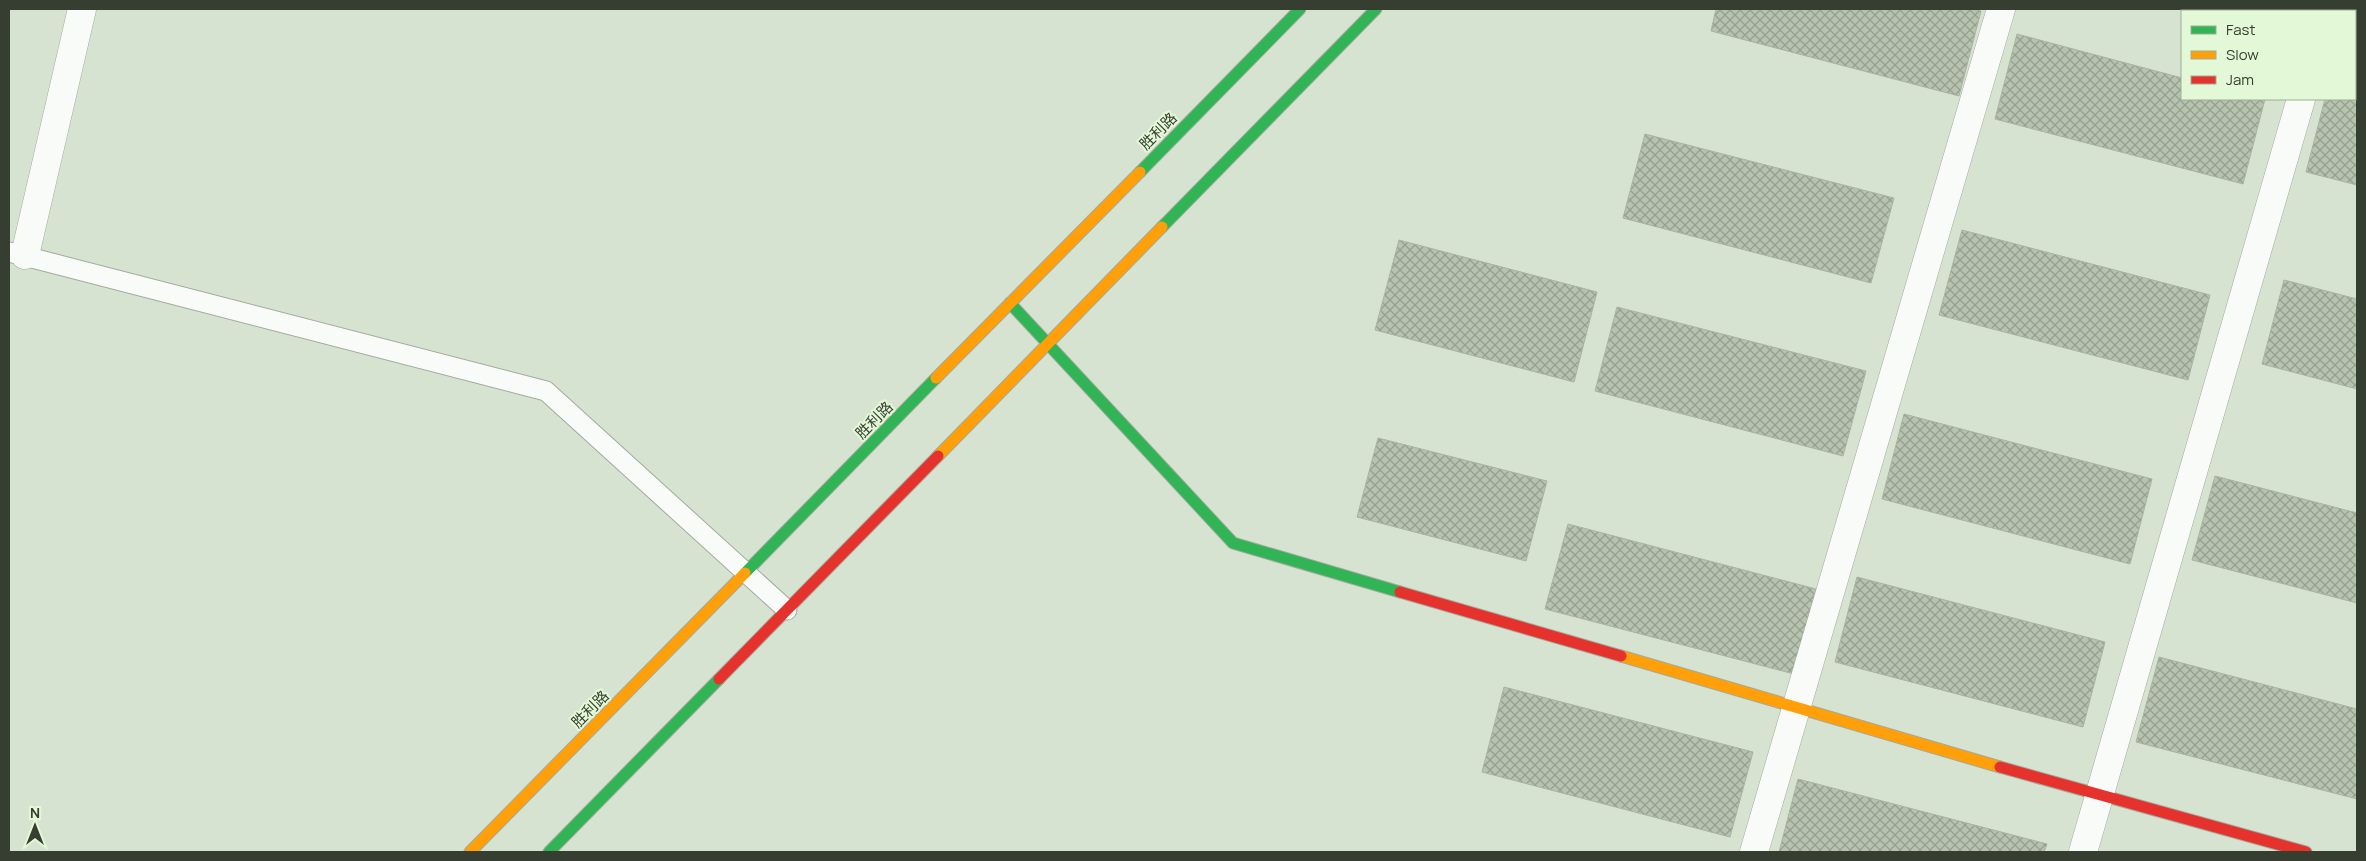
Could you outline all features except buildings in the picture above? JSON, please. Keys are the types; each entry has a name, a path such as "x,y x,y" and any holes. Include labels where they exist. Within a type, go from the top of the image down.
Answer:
{"main road":[{"name":"胜利路","path":"470,852 1300,9"},
{"path":"550,852 1376,9"},
{"path":"1010,303 1233,543 2100,796 2306,852"}],"street":[{"path":"17,253 82,9"},
{"path":"1754,852 2001,9"},
{"path":"2084,852 2301,100"}],"lane":[{"path":"17,253 546,391 787,610"}],"traffic: fast":[{"path":"1140,172 1300,9"},
{"path":"1162,227 1376,9"},
{"path":"1010,303 1233,543 1400,592"},
{"path":"745,573 936,378"},
{"path":"549,852 719,679"}],"traffic: slow":[{"path":"936,378 1140,172"},
{"path":"938,456 1162,227"},
{"path":"470,852 745,573"},
{"path":"1621,656 2000,767"}],"traffic: jam":[{"path":"719,679 938,456"},
{"path":"1400,592 1621,656"},
{"path":"2000,767 2306,852"}]}
